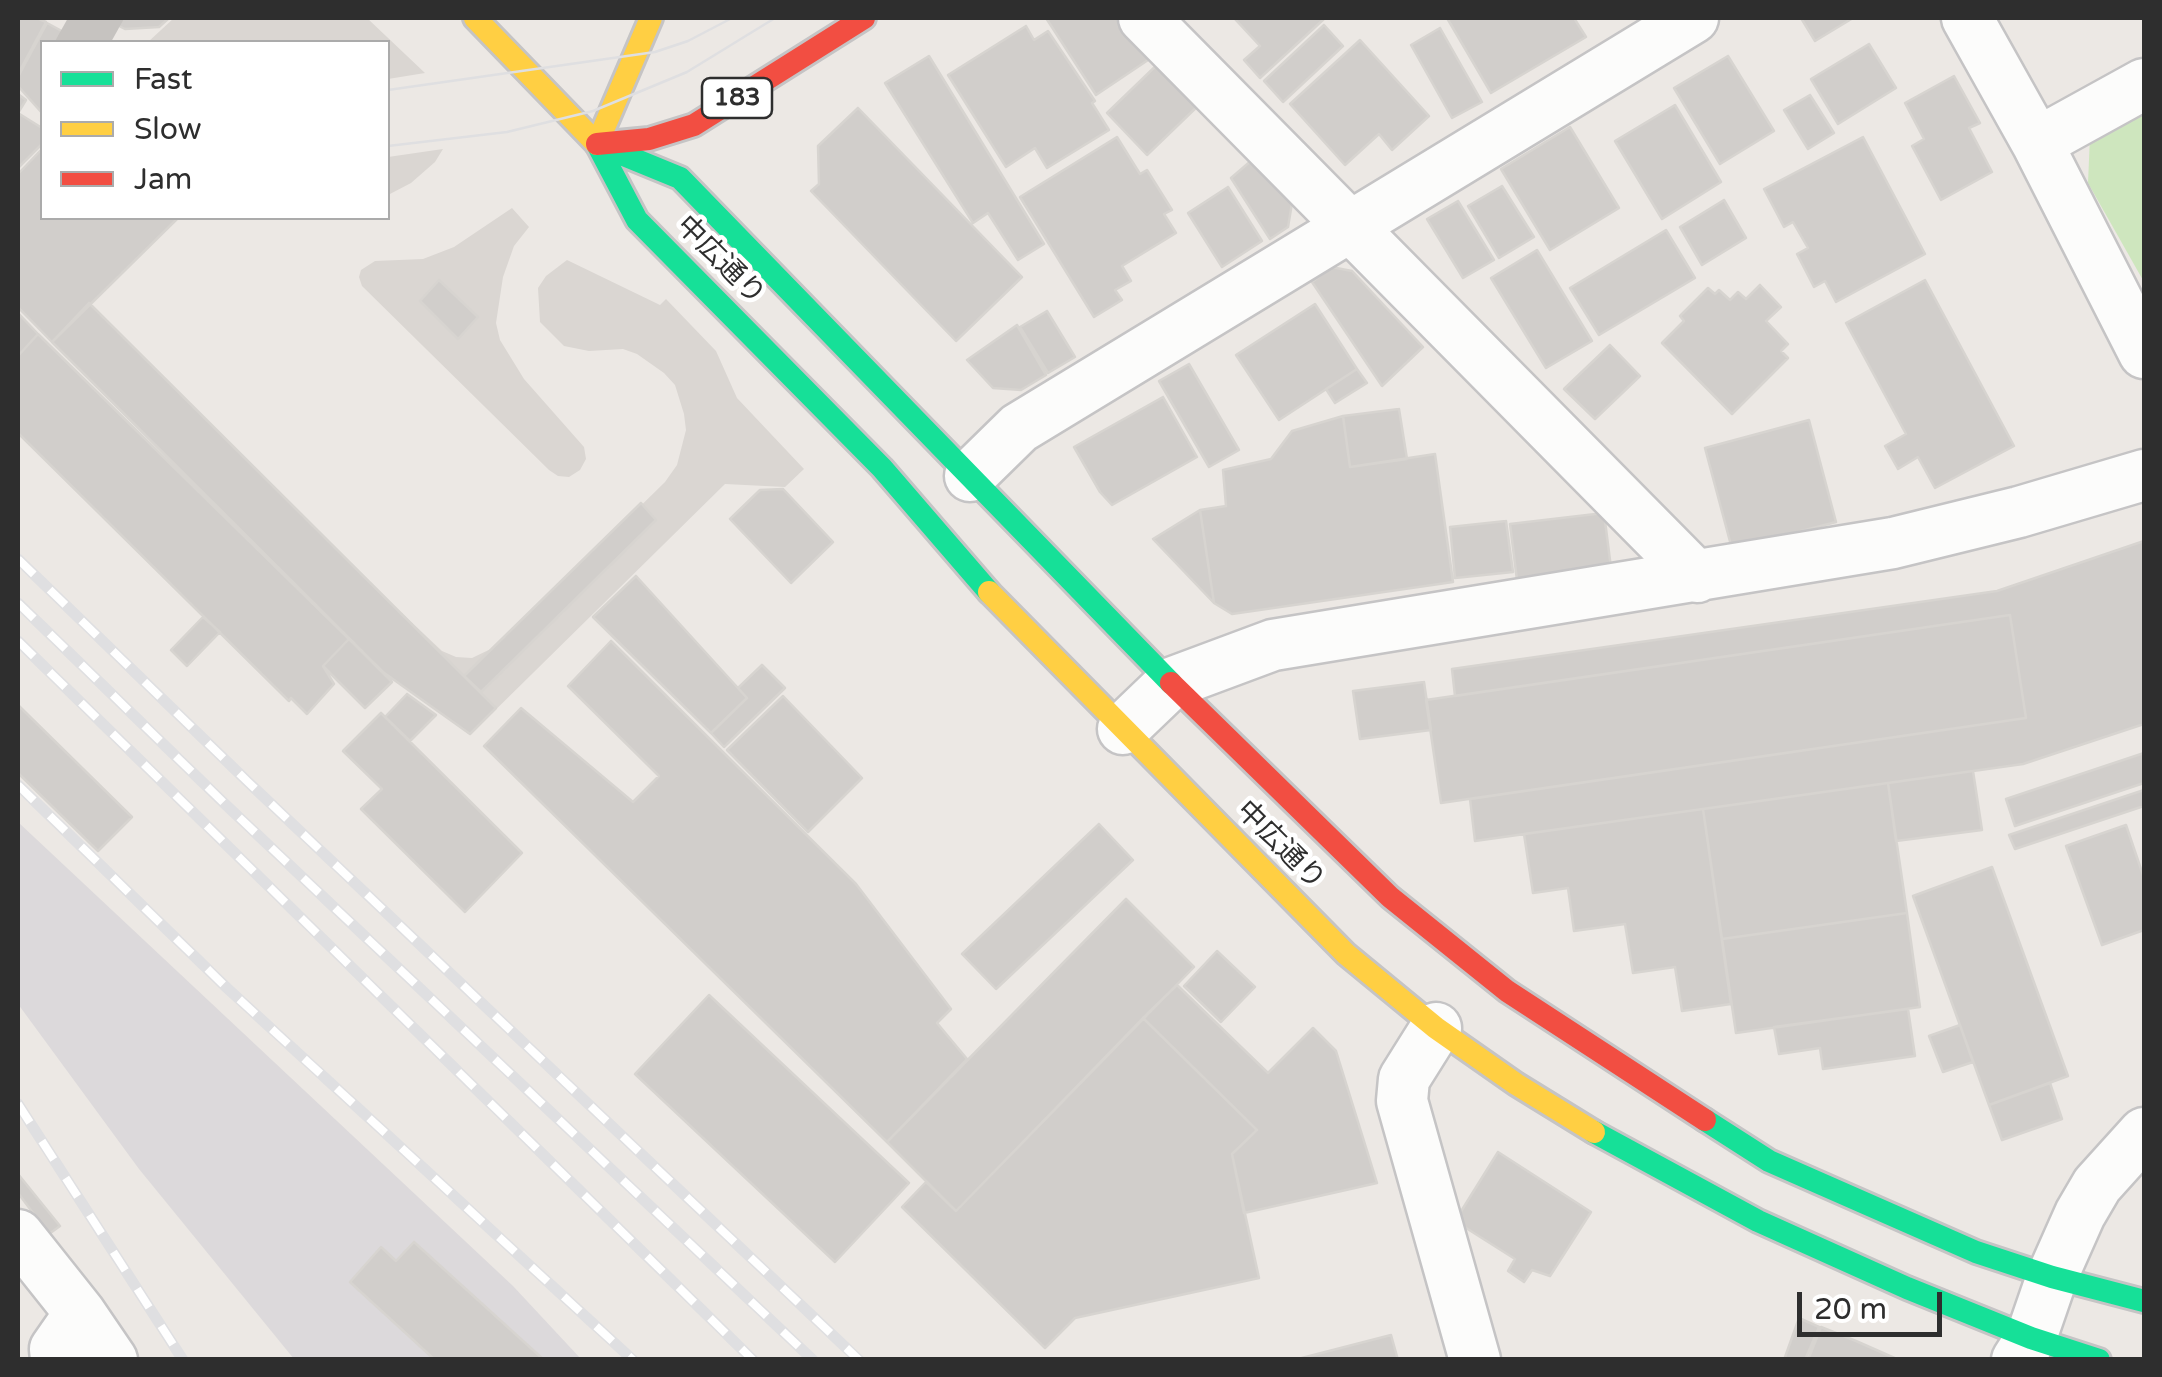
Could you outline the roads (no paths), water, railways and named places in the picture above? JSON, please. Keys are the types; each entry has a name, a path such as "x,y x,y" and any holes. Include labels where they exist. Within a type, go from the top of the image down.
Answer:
{"main road":[{"path":"475,18 597,144 680,178 1171,683 1390,897 1507,991 1770,1161 1951,1242 2052,1276 2144,1300"},
{"path":"597,144 650,18"},
{"name":"183","path":"597,144 649,139 694,125 864,18"},
{"name":"中広通り","path":"597,144 636,220 882,468 981,583 1122,728 1346,954 1436,1028 1516,1084 1679,1180 1907,1288 2028,1352 2098,1360"}],"street":[{"path":"1144,18 1697,577"},
{"path":"970,476 1019,428 1694,18"},
{"path":"1966,18 2037,143 2144,353"},
{"path":"2037,143 2144,84"},
{"path":"1122,728 1171,683 1273,645 1894,543 2144,475"},
{"path":"1436,1028 1404,1079 1402,1102 1475,1360"},
{"path":"2028,1352 2052,1276 2097,1185 2144,1133"},
{"path":"18,1235 112,1360"},
{"path":"56,1360 55,1349 80,1313"}],"tunnel":[{"path":"68,18 107,40"}],"tram line":[{"path":"390,90 655,52 688,41 732,18"},
{"path":"390,146 507,132 593,111 687,72 775,18"}],"railway":[{"path":"18,559 859,1360"},
{"path":"18,603 813,1360"},
{"path":"18,641 753,1360"},
{"path":"18,785 227,988 633,1360"},
{"path":"18,1104 183,1360"}]}
